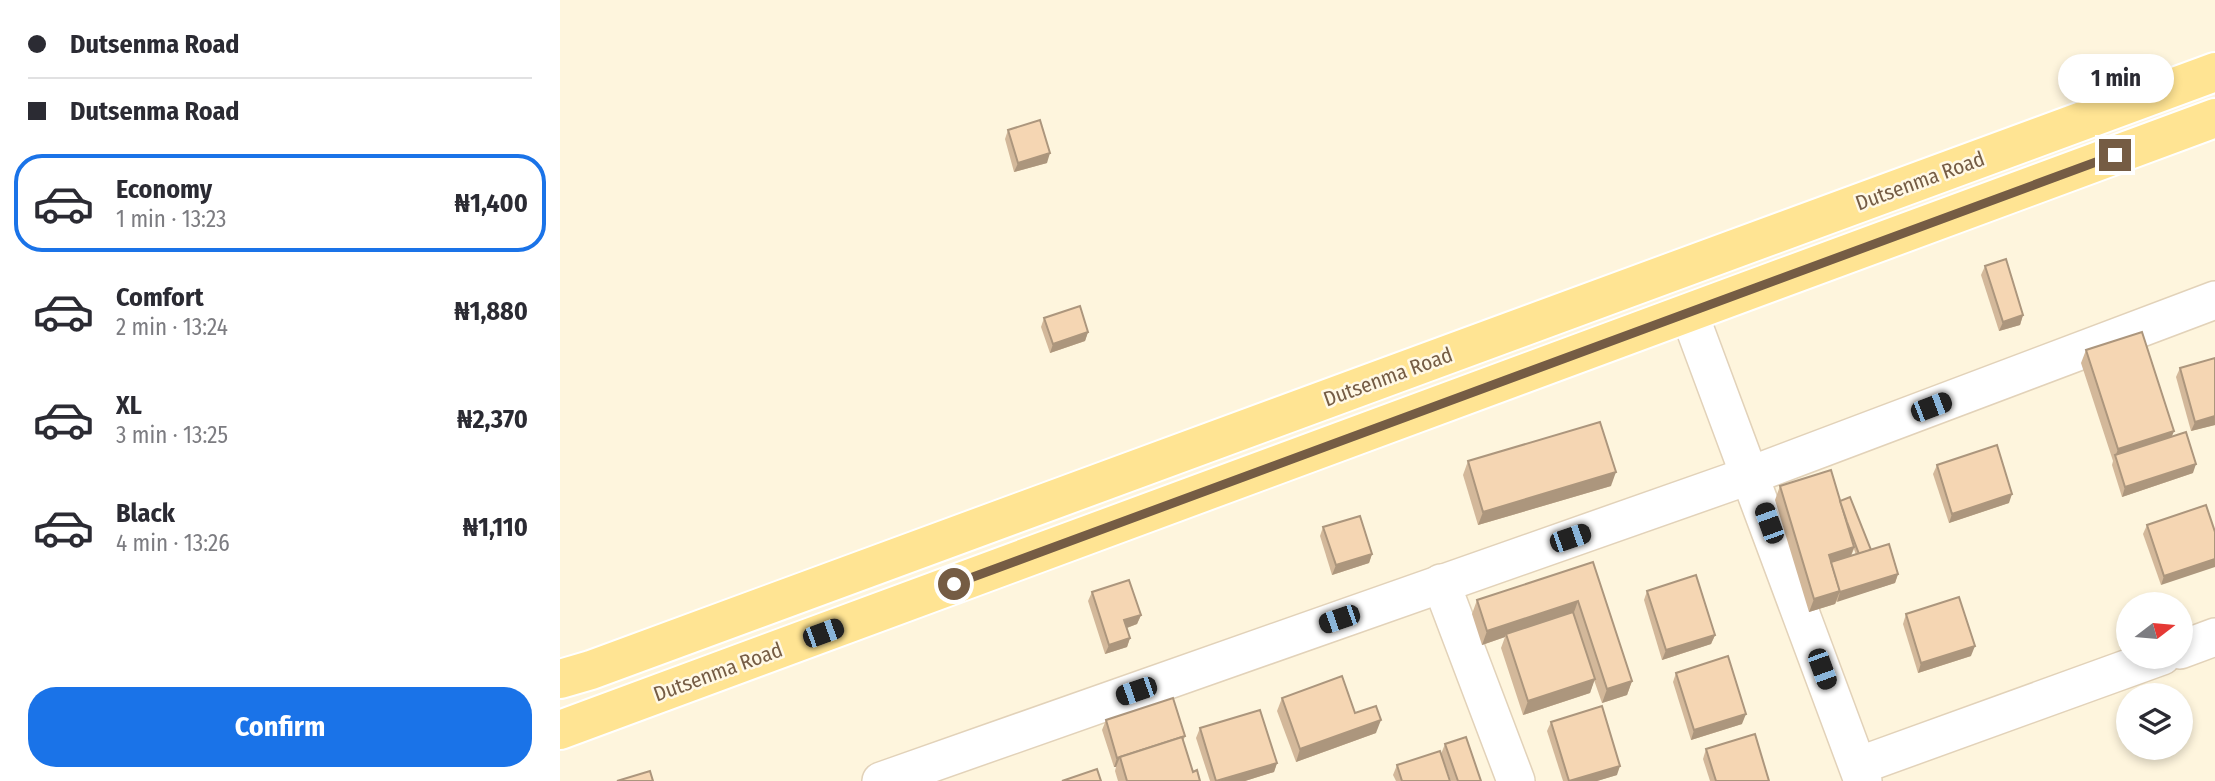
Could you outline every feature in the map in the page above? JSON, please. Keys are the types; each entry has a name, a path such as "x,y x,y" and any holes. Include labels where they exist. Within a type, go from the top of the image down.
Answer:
{"main road":[{"name":"Dutsenma Road","path":"560,679 2215,72"},
{"name":"Dutsenma Road","path":"560,730 2215,118"}],"street":[{"path":"881,781 1751,475 2215,300"},
{"path":"1689,313 1860,774 2129,669"},
{"path":"1441,583 1516,781"},
{"path":"2193,645 2215,637"}],"building":[{"path":"1040,120 1050,153 1018,163 1008,130"},
{"path":"2006,259 2023,315 2003,322 1985,266"},
{"path":"1080,306 1088,332 1053,344 1044,318"},
{"path":"2142,332 2174,431 2118,449 2086,350"},
{"path":"2215,358 2215,416 2195,422 2180,368"},
{"path":"1600,422 1616,472 1483,512 1468,461"},
{"path":"2186,432 2196,464 2125,487 2115,455"},
{"path":"1997,445 2012,494 1952,514 1937,465"},
{"path":"1831,470 1854,547 1829,555 1840,591 1814,599 1780,486"},
{"path":"1850,497 1871,550 1859,554 1840,501"},
{"path":"2206,505 2215,532 2215,559 2164,576 2147,525"},
{"path":"1360,516 1372,554 1336,565 1323,527"},
{"path":"1889,544 1898,574 1840,592 1831,562"},
{"path":"1593,562 1632,681 1607,689 1578,601 1487,631 1477,600"},
{"path":"1696,575 1715,635 1666,650 1647,591"},
{"path":"1129,580 1141,615 1124,620 1130,638 1109,645 1092,592"},
{"path":"1959,597 1975,646 1921,663 1906,614"},
{"path":"1573,612 1595,679 1528,701 1506,634"},
{"path":"1728,656 1746,714 1694,730 1676,673"},
{"path":"1342,676 1355,713 1376,706 1381,720 1300,749 1282,698"},
{"path":"1173,698 1185,736 1117,758 1106,720"},
{"path":"1602,706 1620,766 1569,781 1551,722"},
{"path":"1260,710 1277,763 1216,781 1200,728"},
{"path":"1755,734 1769,781 1716,781 1706,749"},
{"path":"1182,737 1193,772 1197,770 1200,781 1127,781 1120,757"},
{"path":"1466,737 1481,781 1458,781 1445,744"},
{"path":"1440,751 1450,781 1402,781 1397,765"},
{"path":"1097,769 1101,781 1062,781"},
{"path":"650,771 653,781 617,781"}],"route":[{"path":"954,584 2115,155"}]}
